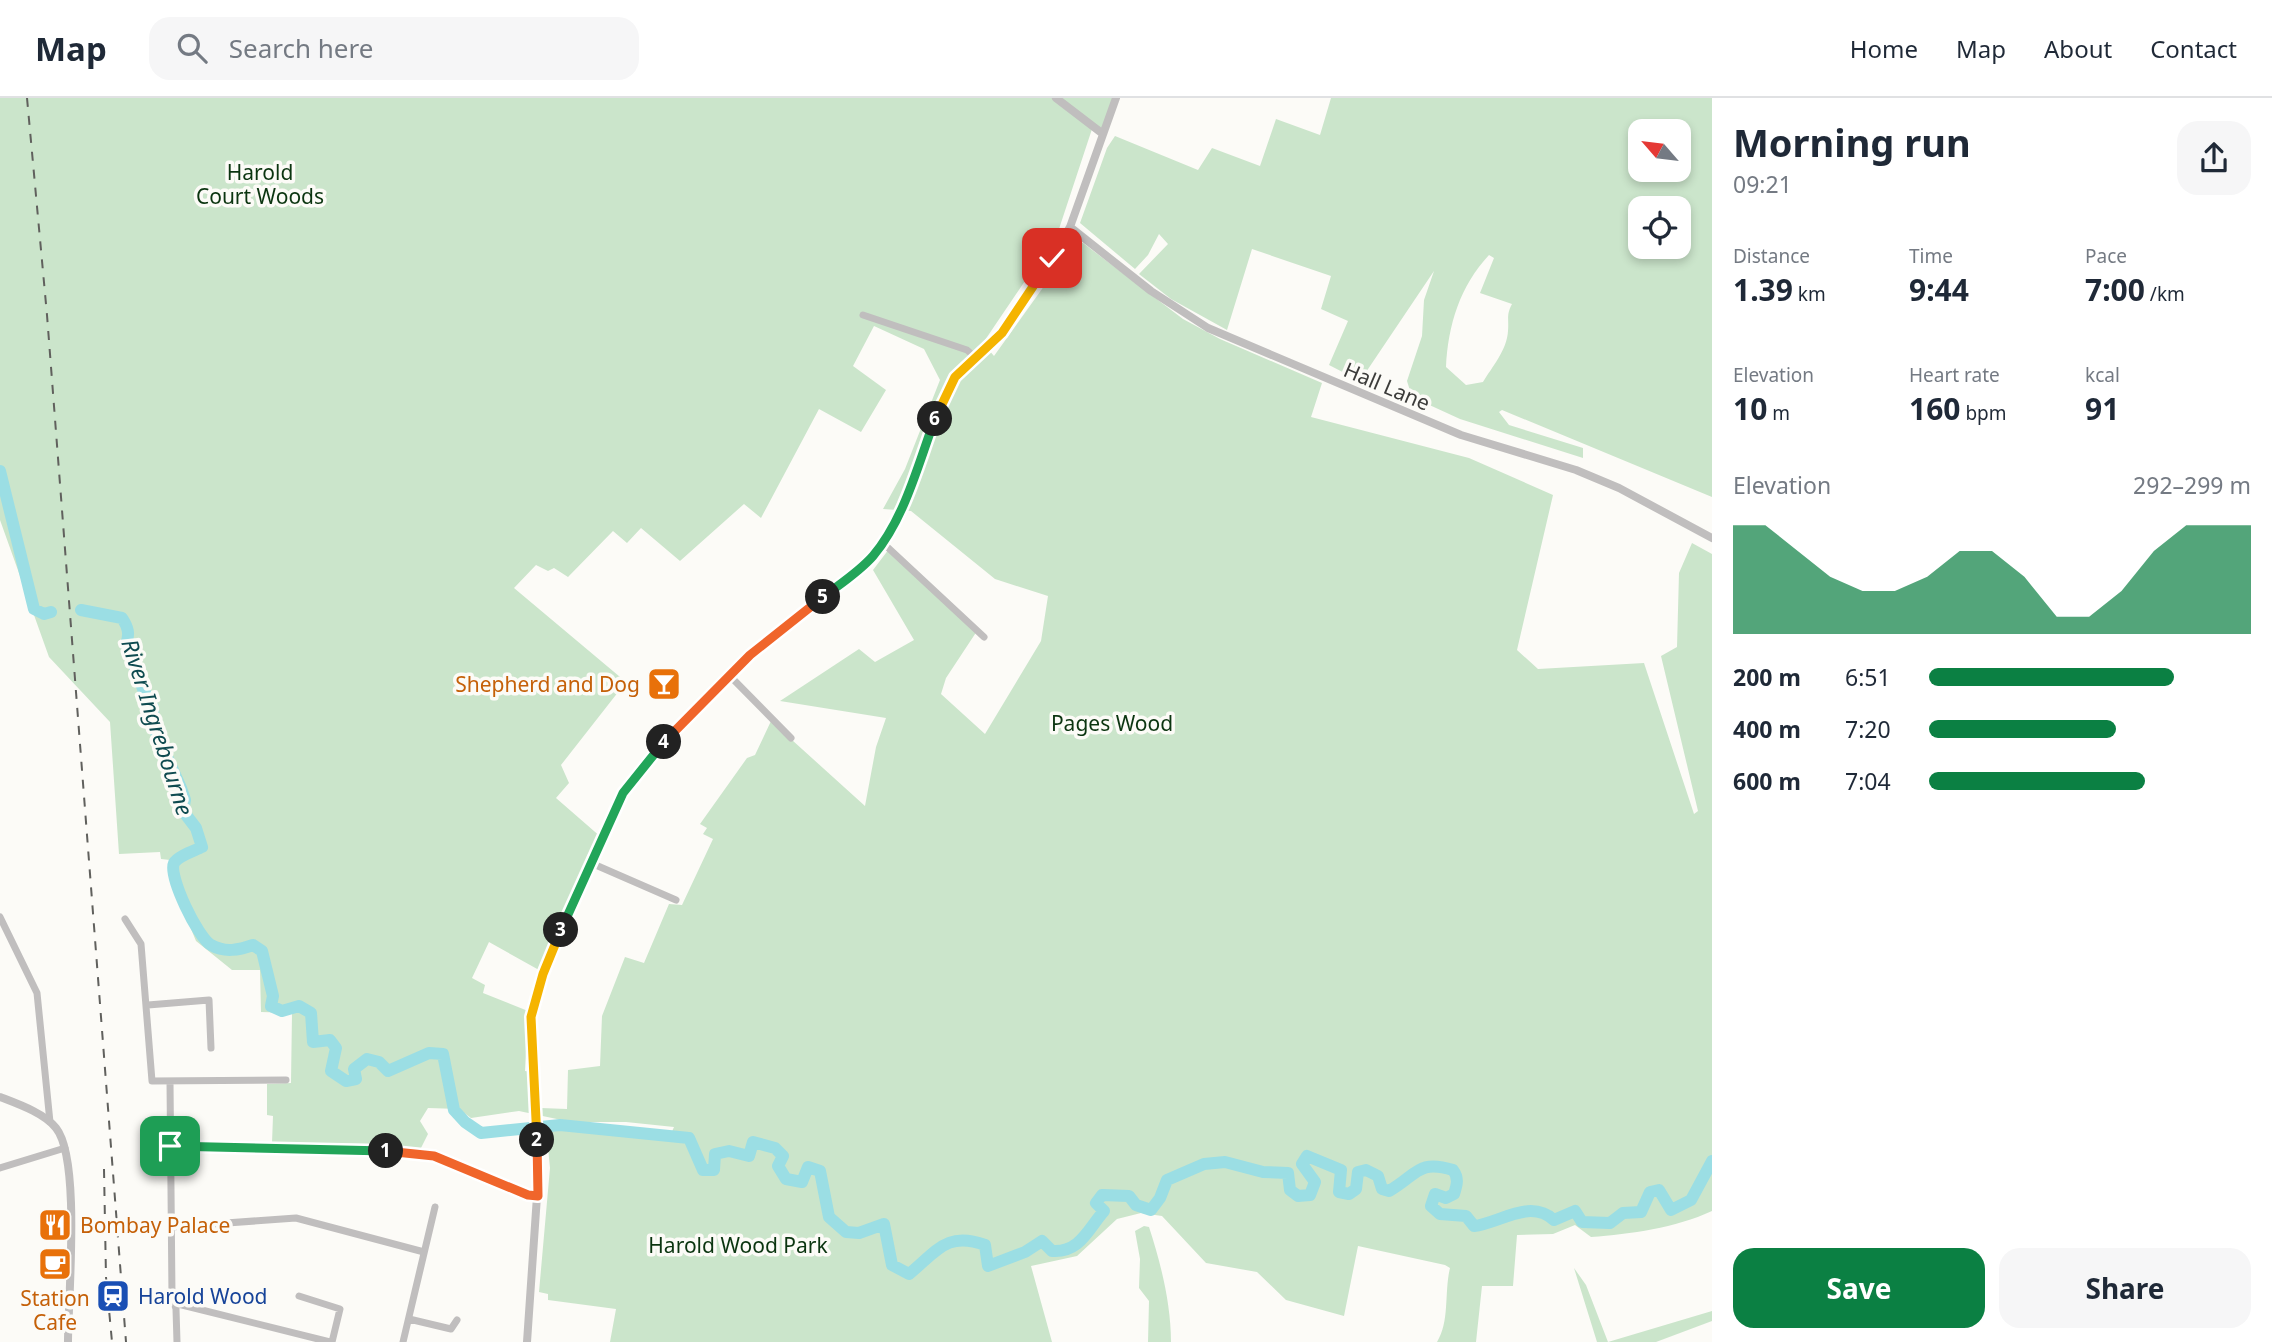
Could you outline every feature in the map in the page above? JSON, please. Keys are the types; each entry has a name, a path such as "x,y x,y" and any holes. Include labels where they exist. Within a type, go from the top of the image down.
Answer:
{"street":[{"path":"1056,98 1103,134"},
{"path":"527,1342 538,1196 530,1038 535,997 591,863 631,779 729,675 775,634 860,568 883,543 903,504 947,390 1012,320 1070,227 1116,98"},
{"name":"Hall Lane","path":"1070,227 1159,296 1208,328 1461,435 1576,470 1674,515 1712,538"},
{"path":"863,315 967,350 976,358"},
{"path":"883,543 984,637"},
{"path":"729,675 791,738"},
{"path":"591,863 676,900"},
{"path":"0,917 37,993 50,1122"},
{"path":"125,919 141,944 152,1081 286,1080"},
{"path":"148,1005 209,1000 211,1048"},
{"path":"170,1082 172,1296 177,1342"},
{"path":"0,1097 50,1122 58,1131 65,1148 70,1193 68,1342"},
{"path":"170,1146 347,1148 434,1156 528,1195 538,1196"},
{"path":"0,1168 65,1148"},
{"path":"403,1342 425,1261 424,1252 435,1207"},
{"path":"171,1227 296,1218 424,1252"},
{"path":"174,1303 331,1342 340,1309 299,1296"},
{"path":"409,1319 452,1329 457,1320"}],"green space":[{"path":"0,98 1119,98 1103,134 1093,126 1058,232 983,343 994,356 1075,243 1083,243 1183,319 1220,339 1322,383 1311,417 1469,458 1553,495 1517,650 1538,669 1644,663 1694,814 1698,811 1661,656 1677,647 1679,573 1692,543 1712,554 1712,1211 1668,1226 1622,1234 1591,1237 1575,1225 1553,1234 1517,1235 1513,1286 1482,1286 1476,1342 1437,1342 1444,1325 1450,1268 1445,1265 1358,1246 1344,1316 1286,1300 1257,1272 1206,1263 1162,1216 1141,1213 1117,1219 1077,1256 1031,1266 1052,1342 610,1342 616,1309 548,1300 548,1294 539,1292 550,1168 546,1127 560,1125 670,1136 674,1127 626,1122 571,1122 519,1111 471,1118 459,1109 428,1108 420,1121 428,1134 418,1154 375,1144 272,1143 273,1116 267,1115 267,1084 291,1083 292,1013 261,1012 260,970 232,970 196,941 171,880 170,860 161,859 160,852 119,854 110,722 49,657 0,520","holes":["874,326 924,349 940,380 905,469 883,509 911,511 995,579 1048,596 1041,641 985,734 941,694 946,678 977,631 889,549 873,570 914,640 875,662 859,649 780,701 886,718 876,747 865,806 771,721 755,755 747,758 700,824 707,828 703,834 713,839 682,905 669,904 644,963 625,957 602,1016 600,1066 568,1070 567,1109 541,1108 540,1073 525,1071 528,1011 483,993 485,985 472,978 489,942 539,970 602,838 556,798 569,783 561,765 626,682 514,588 536,565 548,571 554,568 568,577 613,531 627,543 641,528 680,561 744,504 761,518 819,409 861,432 886,390 853,366"]},
{"path":"1331,98 1712,98 1712,497 1502,410 1499,412 1509,425 1583,448 1583,458 1460,419 1412,397 1407,381 1422,336 1424,300 1434,271 1360,381 1329,365 1348,321 1321,309 1331,276 1252,249 1227,330 1171,299 1139,274 1168,244 1159,234 1148,255 1135,269 1080,223 1107,148 1115,136 1198,170 1212,148 1260,166 1276,119 1320,135","holes":["1489,255 1494,258 1480,293 1512,304 1508,314 1507,338 1483,382 1466,385 1446,367 1449,336 1463,293"]},
{"path":"1144,1226 1149,1227 1161,1270 1171,1342 1148,1342 1149,1301 1139,1288 1140,1259 1135,1231"},
{"path":"1574,1268 1586,1285 1608,1342 1597,1342"},
{"path":"1712,1311 1712,1321 1656,1342 1608,1342"}],"waterway":[{"name":"River Ingrebourne","path":"0,471 34,609 44,614 51,612"},
{"name":"River Ingrebourne","path":"81,610 122,618 127,628 126,644 143,689 153,707 154,728 181,788 185,800 183,811 196,828 202,847 179,858 174,863 173,870 185,906 205,940 227,950 253,945 262,951 273,996 271,1006 282,1011 299,1006 311,1013 313,1042 330,1040 336,1048 331,1071 346,1081 356,1079 354,1069 367,1059 379,1062 388,1071 429,1053 443,1054 454,1110 481,1133 560,1125 689,1138 703,1170 714,1170 715,1154 729,1151 749,1156 753,1142 775,1148 783,1156 778,1166 786,1179 802,1182 808,1167 820,1171 829,1217 846,1232 859,1233 884,1224 892,1265 909,1274 935,1251 961,1240 985,1245 988,1266 1025,1252 1042,1241 1052,1251 1062,1251 1077,1244 1104,1211 1096,1203 1102,1195 1129,1196 1136,1205 1151,1210 1160,1198 1167,1180 1204,1164 1225,1162 1263,1172 1288,1173 1290,1190 1298,1196 1310,1195 1315,1182 1302,1164 1307,1156 1341,1170 1339,1192 1349,1194 1356,1189 1358,1172 1366,1170 1378,1176 1382,1189 1389,1191 1418,1170 1432,1166 1441,1167 1453,1170 1457,1179 1456,1188 1454,1194 1446,1198 1435,1194 1431,1206 1440,1214 1466,1216 1474,1226 1525,1211 1545,1214 1554,1220 1575,1211 1582,1222 1610,1223 1623,1213 1641,1212 1650,1192 1659,1190 1671,1210 1691,1200 1712,1161"}],"railway":[{"path":"27,98 47,315 126,1342"},
{"path":"104,1169 106,1277 112,1342"}],"place":[{"name":"Shepherd and Dog","path":"664,684"},
{"name":"Bombay Palace","path":"55,1225"},
{"name":"Station Cafe","path":"55,1264"},
{"name":"Harold Wood","path":"113,1296"}],"route":[{"path":"170,1146 347,1148 434,1156 528,1195 538,1196 530,1038 535,997 623,793 641,767 750,655 872,557 890,532 903,504 947,390 955,377 1002,333 1052,258"}],"park label":[{"name":"Harold Court Woods","path":"260,184"},
{"name":"Pages Wood","path":"1112,723"},
{"name":"Harold Wood Park","path":"738,1245"}]}
